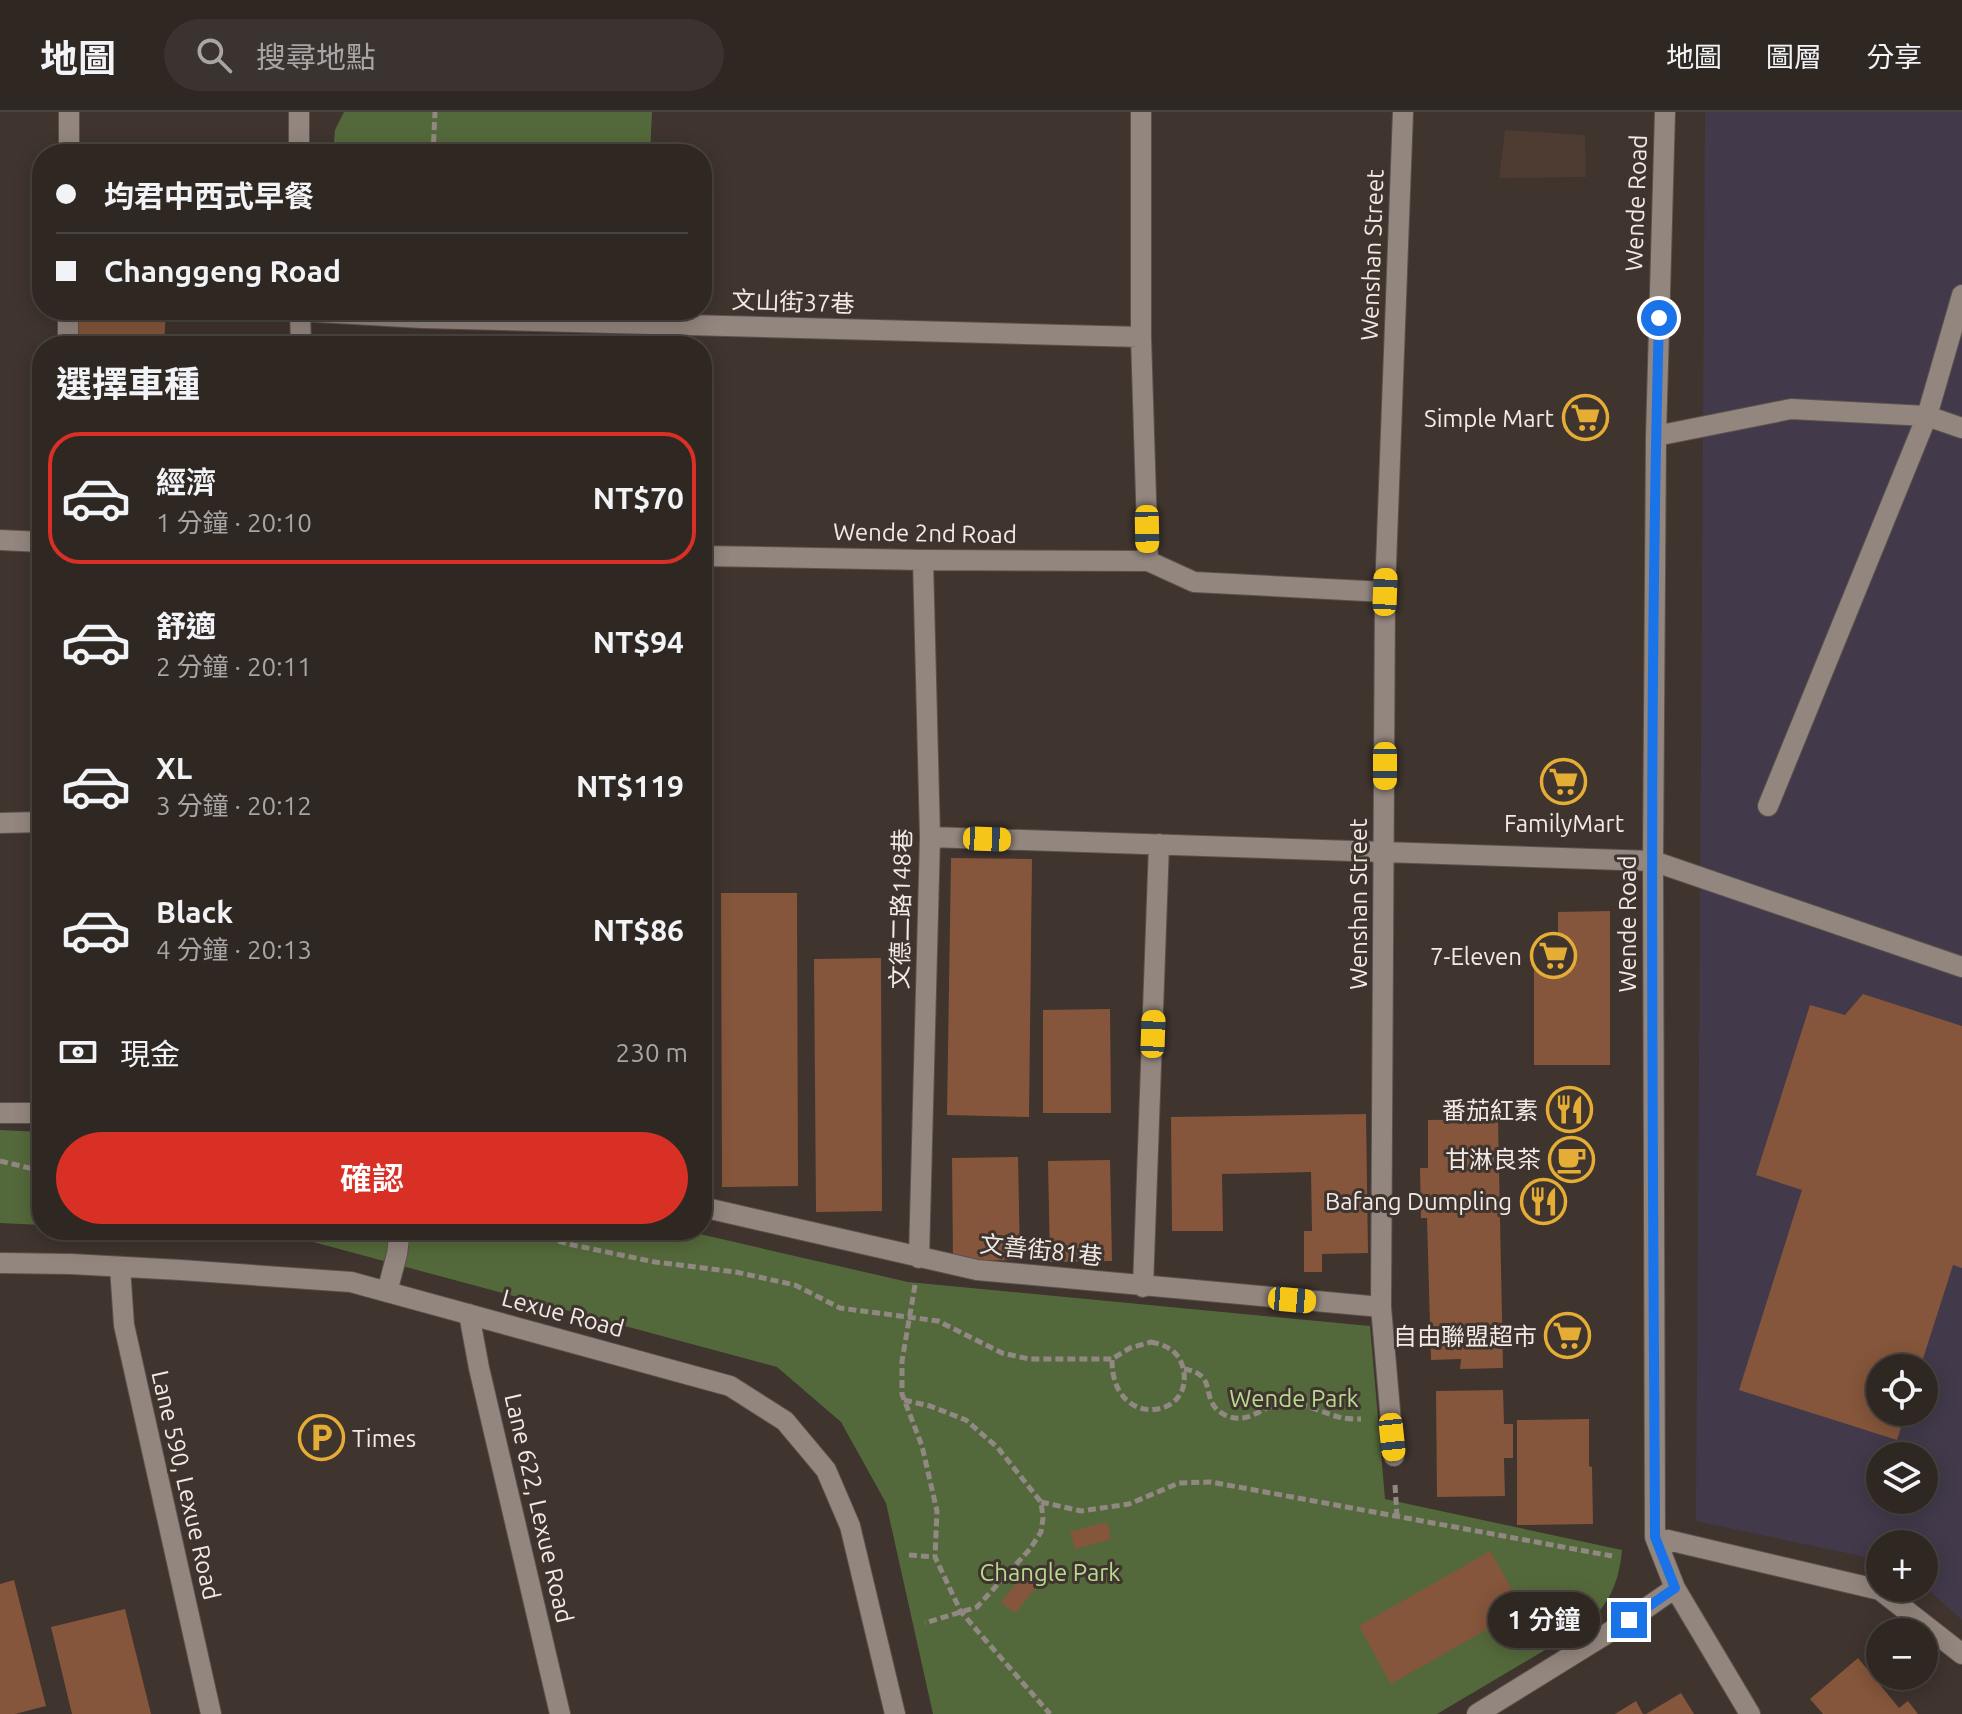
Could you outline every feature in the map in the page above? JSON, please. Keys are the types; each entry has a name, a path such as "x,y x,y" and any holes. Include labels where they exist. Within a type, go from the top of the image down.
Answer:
{"street":[{"path":"69,112 69,144"},
{"path":"299,112 299,144"},
{"path":"1141,112 1141,337 1148,561 1194,582 1385,592"},
{"name":"Wenshan Street","path":"1394,1456 1381,1307 1385,592 1403,112"},
{"name":"Wende Road","path":"1665,112 1656,436 1653,861 1655,1537 1675,1588 1750,1714"},
{"path":"1768,806 1927,416 1962,295"},
{"name":"文山街37巷","path":"498,320 1141,337"},
{"path":"1656,436 1791,409 1927,416 1962,428"},
{"path":"0,540 32,542"},
{"name":"Wende 2nd Road","path":"712,556 1148,561"},
{"name":"文德二路148巷","path":"919,1258 930,837 923,560"},
{"path":"0,823 32,822"},
{"path":"930,837 1653,861 1962,967"},
{"path":"1143,1287 1159,844"},
{"path":"0,1113 32,1113"},
{"name":"文善街81巷","path":"712,1209 977,1270 1381,1307"},
{"path":"387,1292 399,1240"},
{"name":"Lexue Road","path":"0,1263 120,1267 351,1282 730,1386 785,1421 826,1470 850,1526 895,1714"},
{"name":"Lane 590, Lexue Road","path":"120,1267 124,1325 211,1714"},
{"name":"Lane 622, Lexue Road","path":"469,1314 560,1714"},
{"path":"1655,1537 1880,1590 1962,1654"},
{"path":"1477,1714 1675,1588"}],"path":[{"path":"433,144 435,112"},
{"path":"0,1161 32,1169"},
{"path":"555,1240 655,1262 736,1272 795,1285 840,1308 938,1321 1002,1353 1029,1359 1112,1359 1130,1348 1151,1342 1172,1350 1180,1358 1185,1380 1176,1400 1157,1410 1146,1410 1126,1401 1112,1371 1112,1359"},
{"path":"919,1258 902,1361 902,1394 922,1446 937,1511 935,1557 961,1612 1050,1714"},
{"path":"1184,1369 1200,1374 1208,1384 1210,1402 1228,1416 1241,1419 1283,1403 1316,1408 1342,1418 1390,1419"},
{"path":"904,1400 966,1420 998,1448 1041,1502 1043,1518 1041,1532 1030,1549 977,1607 925,1623"},
{"path":"1041,1502 1081,1511 1129,1504 1179,1483 1211,1482 1612,1556"},
{"path":"909,1555 935,1557"}],"shaded area":[{"path":"1705,112 1962,112 1962,1620 1938,1599 1938,1530 1866,1530 1866,1557 1696,1521"},
{"path":"1505,130 1585,135 1586,177 1499,178"}],"green space":[{"path":"344,112 652,112 650,144 334,144 335,130"},
{"path":"0,1130 32,1132 32,1225 0,1223"},
{"name":"Changle Park","path":"712,1237 908,1282 1370,1326 1385,1499 1622,1550 1618,1574 1611,1594 1599,1612 1582,1628 1437,1714 933,1714 886,1503 841,1422 777,1367 306,1240 712,1240"}],"building":[{"path":"75,320 165,320 165,336 74,336"},
{"path":"951,858 1032,859 1029,1117 947,1115"},
{"path":"721,893 797,893 798,1186 722,1187"},
{"path":"1610,911 1610,1065 1534,1065 1534,946 1558,946 1558,912"},
{"path":"881,958 882,1211 816,1212 814,959"},
{"path":"1863,994 1962,1026 1962,1268 1953,1265 1924,1354 1866,1354 1866,1426 1902,1426 1897,1440 1739,1390 1802,1190 1756,1175 1810,1005 1845,1015"},
{"path":"1110,1009 1111,1113 1043,1113 1043,1010"},
{"path":"1366,1114 1368,1253 1322,1254 1322,1272 1304,1272 1304,1231 1312,1231 1311,1172 1222,1174 1223,1231 1172,1231 1171,1117"},
{"path":"1498,1119 1503,1368 1460,1369 1461,1359 1431,1360 1427,1218 1421,1218 1420,1168 1428,1168 1428,1120"},
{"path":"1018,1157 1020,1260 953,1261 952,1158"},
{"path":"1110,1160 1112,1261 1050,1262 1048,1161"},
{"path":"1503,1390 1504,1424 1513,1424 1513,1458 1504,1458 1505,1496 1437,1497 1436,1391"},
{"path":"1589,1419 1593,1524 1517,1525 1517,1420"},
{"path":"1107,1522 1111,1539 1075,1549 1070,1532"},
{"path":"1490,1551 1514,1593 1491,1606 1500,1622 1391,1684 1359,1626"},
{"path":"1025,1572 1039,1584 1015,1613 1001,1602"},
{"path":"14,1580 46,1706 15,1714 0,1714 0,1584"},
{"path":"125,1609 151,1714 72,1714 51,1627"},
{"path":"1858,1658 1866,1668 1866,1690 1884,1690 1899,1708 1908,1701 1918,1714 1823,1714 1810,1699"},
{"path":"1681,1693 1694,1714 1646,1714"},
{"path":"1636,1701 1643,1714 1615,1714"}],"place":[{"name":"Simple Mart","path":"1585,418"},
{"name":"FamilyMart","path":"1564,781"},
{"name":"7-Eleven","path":"1553,956"},
{"name":"番茄紅素","path":"1569,1110"},
{"name":"甘淋良茶","path":"1572,1159"},
{"name":"Bafang Dumpling","path":"1543,1201"},
{"name":"自由聯盟超市","path":"1568,1336"},
{"name":"Times","path":"321,1438"}],"route":[{"path":"1629,1620 1675,1588 1655,1537 1653,861 1659,318"}],"park label":[{"name":"Wende Park","path":"1294,1398"}]}
